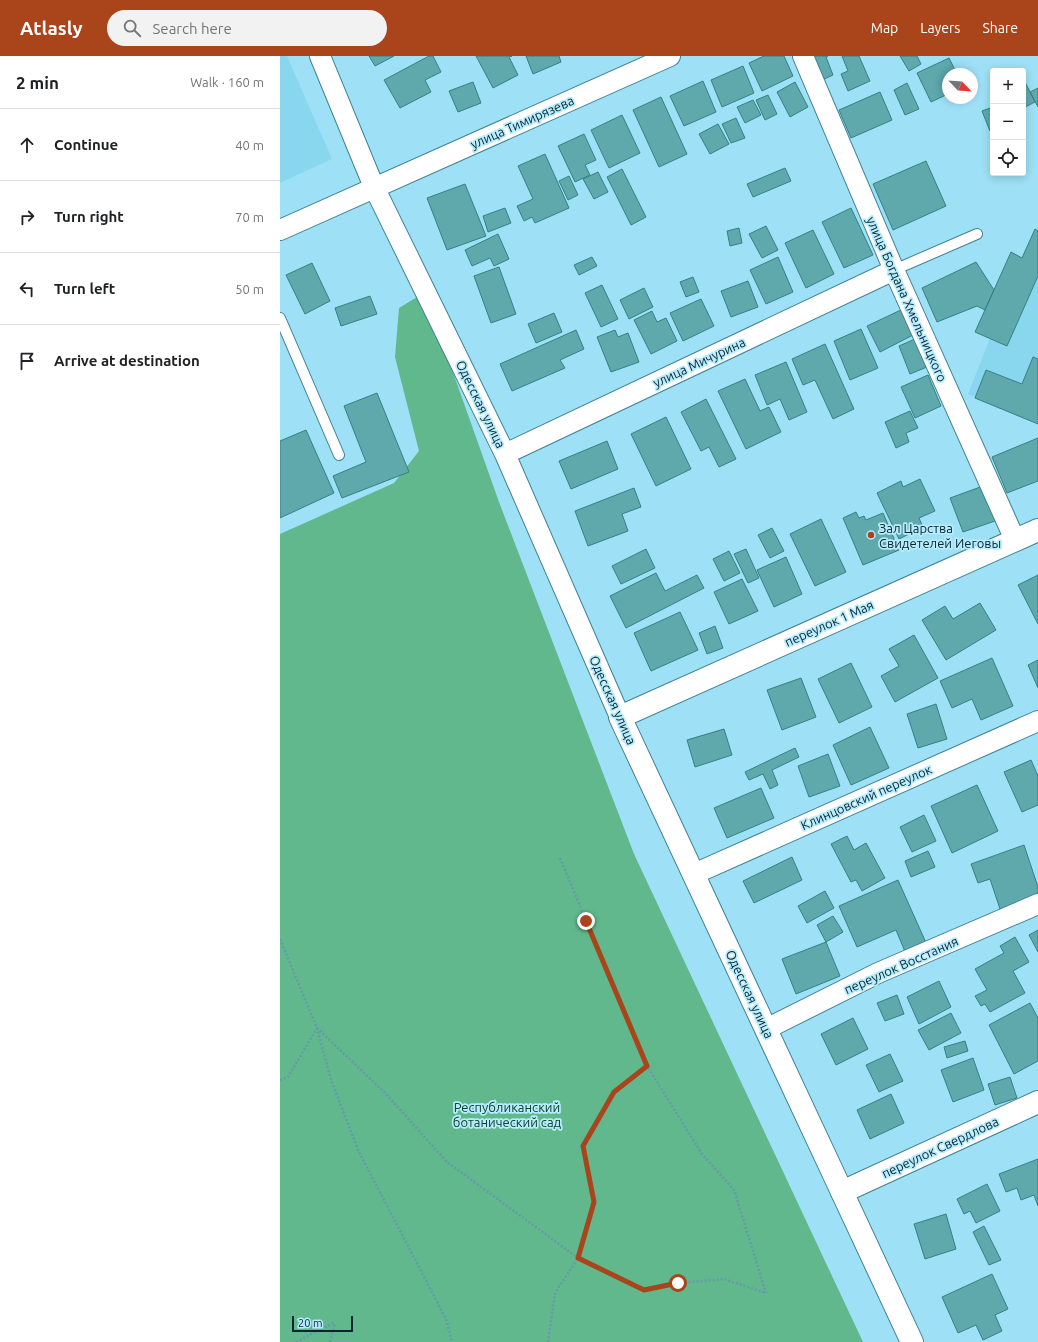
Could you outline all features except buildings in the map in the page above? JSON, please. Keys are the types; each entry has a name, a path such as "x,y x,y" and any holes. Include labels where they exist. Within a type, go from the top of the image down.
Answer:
{"street":[{"name":"Одесская улица","path":"320,56 374,187 505,454 620,717 912,1342"},
{"name":"улица Тимирязева","path":"280,230 670,56"},
{"name":"улица Богдана Хмельницкого","path":"803,56 894,270 1015,540"},
{"name":"улица Мичурина","path":"505,454 894,270"},
{"name":"переулок 1 Мая","path":"620,717 1038,530"},
{"name":"Клинцовский переулок","path":"694,874 1038,720"},
{"name":"переулок Восстания","path":"766,1028 878,973 1038,904"},
{"name":"переулок Свердлова","path":"842,1192 1038,1102"}],"lane":[{"path":"894,270 977,234"},
{"path":"280,318 339,455"}],"path":[{"path":"317,1028 385,1093 447,1162 578,1258 644,1290 678,1283 724,1279 766,1293 734,1190 702,1154 647,1066 560,858"},
{"path":"280,939 317,1028 331,1080 359,1152 446,1319 452,1342"},
{"path":"280,1080 288,1077 317,1028"},
{"path":"548,1342 555,1293 578,1258 594,1202 583,1146 614,1092 647,1066"},
{"path":"296,1342 335,1322 330,1342"}],"shaded area":[{"path":"280,56 287,56 332,159 280,183"},
{"path":"1022,256 1038,262 1038,424 968,394"}],"green space":[{"name":"Республиканский ботанический сад","path":"417,297 439,333 499,502 634,854 863,1342 280,1342 280,534 394,483 419,451 395,357 399,308"}],"place":[{"name":"Зал Царства Свидетелей Иеговы","path":"871,535"}],"route":[{"path":"586,921 647,1066 614,1092 583,1146 594,1202 578,1258 644,1290 678,1283"}]}
